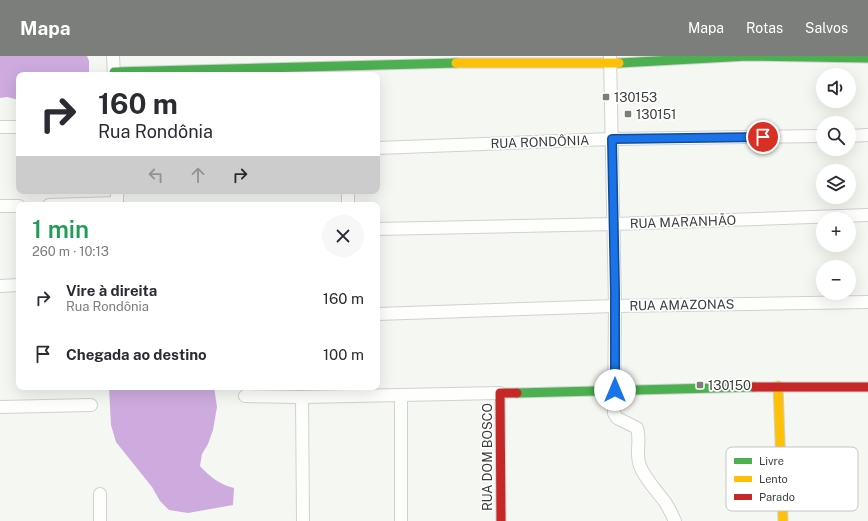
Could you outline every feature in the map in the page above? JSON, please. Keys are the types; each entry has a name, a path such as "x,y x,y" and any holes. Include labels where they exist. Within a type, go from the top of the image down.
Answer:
{"street":[{"path":"114,56 114,72"},
{"path":"143,72 443,60 610,60 748,56 868,58"},
{"path":"610,60 615,306 614,413 617,418 637,428 640,435 638,457 640,466 652,486 665,502 675,521"},
{"path":"0,127 16,127"},
{"name":"RUA RONDÔNIA","path":"380,148 612,139 816,136"},
{"path":"856,136 868,136"},
{"path":"0,206 16,206"},
{"name":"RUA MARANHÃO","path":"380,229 614,224 868,216"},
{"path":"0,286 16,285"},
{"name":"RUA AMAZONAS","path":"380,314 615,306 868,302"},
{"path":"778,386 780,447"},
{"path":"245,396 275,392 302,397 351,392 401,395 778,386 868,387"},
{"name":"RUA DOM BOSCO","path":"500,393 501,521"},
{"path":"401,395 401,521"},
{"path":"302,397 303,521"},
{"path":"0,407 91,405"},
{"path":"100,494 100,521"},
{"path":"783,511 783,521"}],"shaded area":[{"path":"0,56 87,56 89,61 89,72 16,72 16,99 7,97 0,98"},
{"path":"109,390 214,390 217,407 213,430 208,444 202,454 200,466 215,480 234,488 233,505 188,513 169,510 160,501 152,487 116,442 111,425"}],"traffic: fast":[{"path":"619,63 748,56 868,58"},
{"path":"114,72 456,63"},
{"path":"517,393 754,387"}],"traffic: slow":[{"path":"456,63 619,63"},
{"path":"778,386 780,447"},
{"path":"783,511 783,521"}],"traffic: jam":[{"path":"754,387 868,387"},
{"path":"501,521 500,393 517,393"}],"place":[{"name":"130153","path":"606,97"},
{"name":"130151","path":"628,114"},
{"name":"130150","path":"700,385"}],"route":[{"path":"615,390 612,139 763,137"}]}
